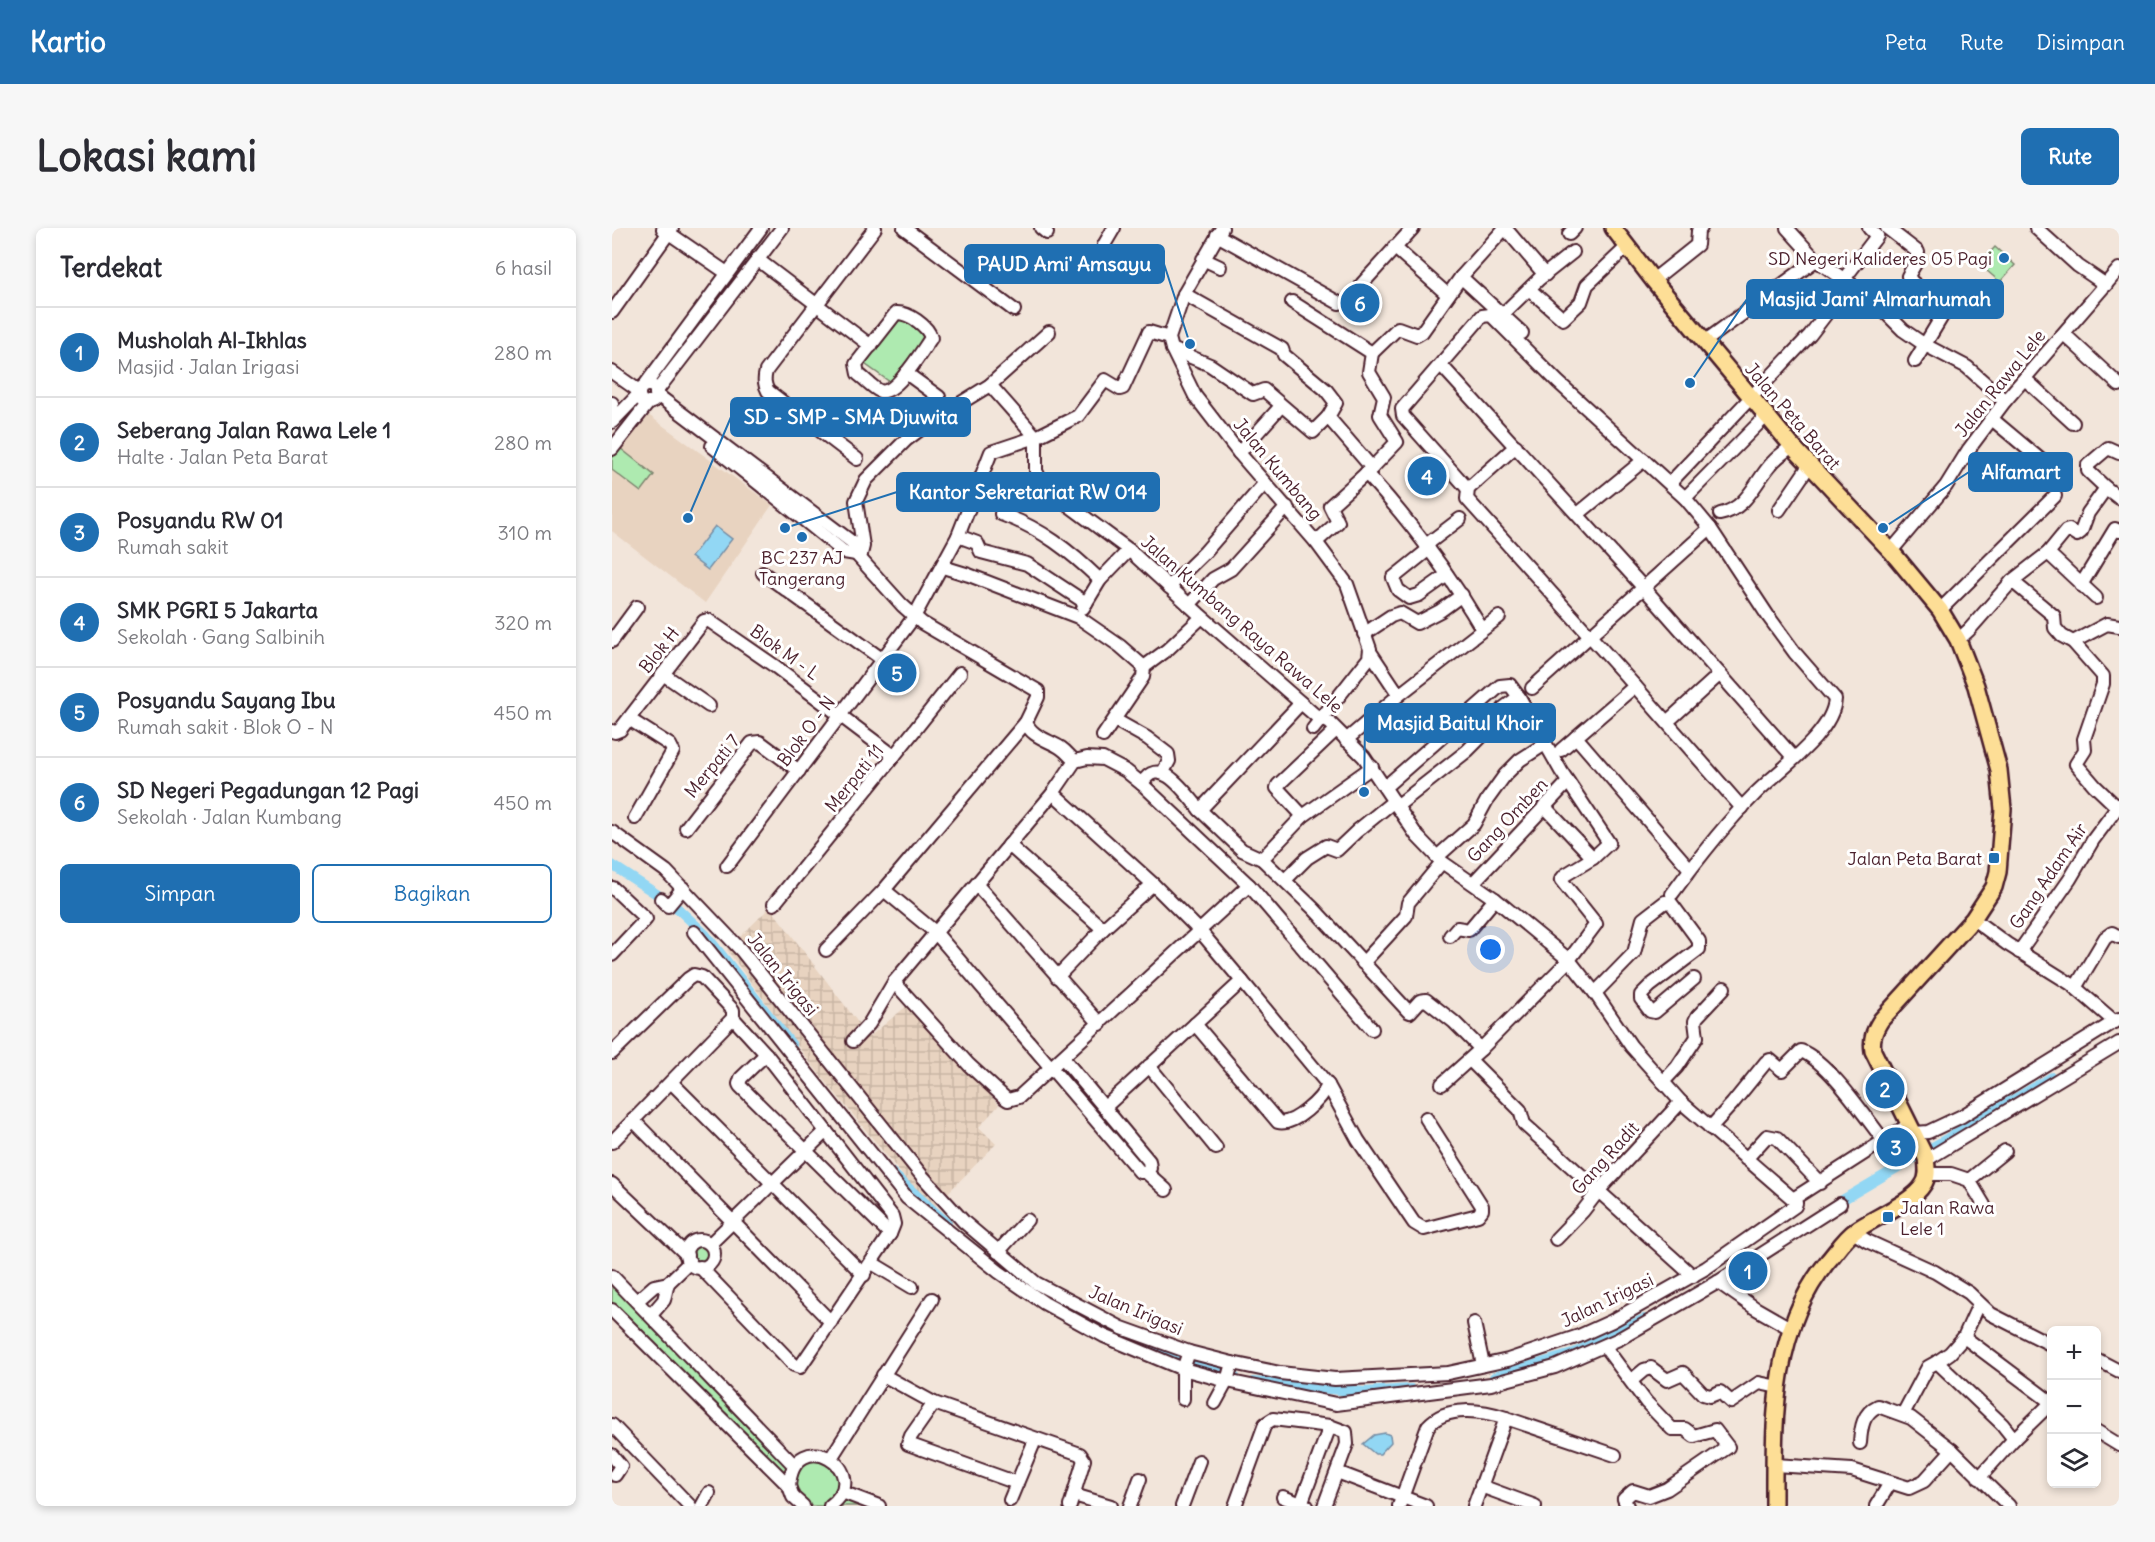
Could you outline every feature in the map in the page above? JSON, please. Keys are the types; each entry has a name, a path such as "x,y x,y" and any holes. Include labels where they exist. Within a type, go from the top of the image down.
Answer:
{"main road":[{"name":"Jalan Peta Barat","path":"1613,228 1704,342 1809,466 1890,550 1940,610 1958,640 1976,686 1999,770 2003,809 1999,865 1994,887 1973,920 1881,1020 1872,1040 1873,1051 1927,1164"},
{"path":"1774,1506 1778,1387 1790,1328 1803,1298 1853,1232 1916,1193 1924,1184 1927,1164"}],"street":[{"path":"612,449 727,273 761,228"},
{"path":"613,421 648,394 782,228"},
{"path":"857,459 768,391 764,384 766,371 875,228"},
{"path":"904,228 1014,310"},
{"path":"1104,245 1114,228"},
{"path":"1362,284 1413,228"},
{"path":"1316,542 1338,522 1330,506 1370,471 1397,442 1380,415 1384,397 1369,372 1372,353 1398,328 1417,335 1422,332 1461,277 1505,228 1545,275"},
{"path":"1653,280 1697,245 1698,231 1701,228"},
{"path":"1787,228 1816,260 1871,298 1903,330 1967,367 2005,401"},
{"path":"2036,228 2078,266 2106,285"},
{"path":"612,312 667,229 727,273"},
{"path":"1670,483 1810,335 1839,297 1879,230 1918,252 1915,264 1908,276 1912,282 1947,308 1915,361"},
{"path":"1171,343 1184,294 1219,232 1339,303"},
{"path":"1394,247 1448,295"},
{"path":"1529,289 1563,319 1581,302 1587,285 1627,247"},
{"path":"1503,314 1573,252"},
{"path":"757,259 871,346"},
{"path":"1203,259 1220,267"},
{"path":"1704,342 1816,260"},
{"name":"Jalan Rawa Lele","path":"1890,550 1946,486 1969,449 2005,401 2119,268"},
{"path":"1461,277 1522,333"},
{"path":"990,385 1036,437 1077,416 1105,380 1120,389 1123,388 1149,332 1210,365 1252,394 1264,390 1313,432 1328,417 1336,403 1326,390 1284,356 1282,349 1184,294"},
{"path":"1292,302 1372,353"},
{"path":"896,313 908,314 928,331 931,338 906,373 894,387 884,391 858,374 856,364 896,313"},
{"path":"1468,489 1402,416 1402,409 1482,316 1491,315 1558,382 1685,498 1710,528 1767,616 1835,699 1835,707 1831,716 1818,733 1753,795 1690,868 1672,894"},
{"path":"858,556 863,546 856,501 866,480 906,440 933,420 990,385 1049,332"},
{"path":"2064,334 2119,385"},
{"name":"Jalan Kumbang","path":"1171,343 1195,396 1239,453 1316,542 1347,584 1371,653 1399,695"},
{"path":"1441,365 1578,514 1794,758"},
{"path":"906,373 939,397"},
{"path":"612,375 648,394 844,552 858,556 914,617 973,654 1035,687 1038,694 1026,722 884,890 826,950"},
{"path":"2025,378 2073,423"},
{"path":"612,403 613,421"},
{"path":"1239,453 1281,406"},
{"path":"1685,498 1767,415"},
{"path":"1328,417 1410,523 1462,595 1482,629"},
{"path":"1992,418 2042,461"},
{"name":"Blok O - N","path":"727,866 914,617 958,536 990,452 1036,437"},
{"name":"Jalan Kumbang Raya Rawa Lele","path":"1036,437 1036,471 1044,487 1129,550 1202,617 1316,716 1323,718 1336,730 1372,767 1416,836 1440,859 1495,899 1569,960 1631,1046 1681,1102 1793,1199"},
{"path":"1516,446 1468,489 1467,499 1742,808"},
{"path":"1720,514 1736,510 1754,490 1773,462 1792,446"},
{"path":"2119,453 2108,448 2088,465 2088,471 2119,498"},
{"path":"1578,514 1644,460"},
{"path":"1779,510 1809,466"},
{"path":"1169,587 1205,552 1265,483"},
{"path":"979,484 1007,496 1001,514 1024,522 1071,552 1100,580"},
{"path":"1958,640 2012,581 2048,552 2066,531 2069,530 2077,535 2082,532 2088,513 2106,488"},
{"path":"1940,610 2055,496"},
{"path":"1189,604 1214,579 1231,569 1287,507"},
{"path":"1447,575 1419,596 1409,597 1398,590 1393,578 1460,519"},
{"path":"1532,688 1710,528"},
{"path":"2081,585 2115,529 2119,531"},
{"path":"958,536 977,543 981,552 1027,564 1086,603"},
{"path":"1078,617 1100,580 1129,550"},
{"path":"2048,552 2096,598"},
{"path":"943,567 1078,617 1120,646 1144,667"},
{"path":"763,573 883,660"},
{"path":"2012,581 2054,616 2055,628 2062,636 2073,642 2103,676 2103,684 2084,739 2085,750 2076,764 2095,786 2118,806"},
{"path":"1364,634 1391,616 1400,614 1417,622 1440,611 1462,595"},
{"path":"612,641 637,607"},
{"path":"1103,736 1143,677 1144,667 1176,643 1202,617"},
{"path":"1346,740 1399,695 1499,617"},
{"name":"Blok H","path":"613,732 620,730 704,621 710,620"},
{"name":"Blok M - L","path":"710,620 894,756"},
{"path":"2073,642 2107,624 2119,626"},
{"path":"1314,729 1371,653"},
{"name":"Merpati 11","path":"774,904 960,673"},
{"path":"663,674 709,706"},
{"path":"1667,722 1720,674"},
{"path":"1285,880 1316,851 1326,846 1336,850 1357,831 1467,751 1490,729 1505,707 1520,697 1510,685 1500,686 1385,787"},
{"path":"1561,750 1635,686"},
{"name":"Gang Omben","path":"1520,697 1568,782 1610,843 1593,858"},
{"path":"1200,810 1301,703"},
{"path":"629,718 670,745 674,751 635,818"},
{"path":"1115,720 1147,738 1168,754 1169,761 1163,772"},
{"path":"1026,722 1031,731 1064,750 1073,759 1103,759 1126,771 1142,784 1249,885 1372,1029"},
{"path":"1303,816 1277,788 1278,785 1336,730"},
{"path":"1576,737 1690,868"},
{"name":"Merpati 7","path":"686,828 752,743 760,742 799,771"},
{"path":"1363,963 1406,916 1408,903 1440,859 1474,824 1487,800 1505,775 1520,760 1545,744"},
{"path":"853,1041 869,1024 894,982 1053,794 1073,759"},
{"path":"1262,859 1303,816 1372,767"},
{"path":"1142,784 1146,777 1155,771 1163,772 1242,850 1262,859 1285,880 1408,1011 1410,1012 1420,1001 1426,1000 1454,1022 1481,1049"},
{"name":"Gang Omben","path":"1473,884 1568,782"},
{"path":"1053,794 1153,884 1200,931 1328,1085 1358,1140 1414,1223 1424,1228 1478,1215 1482,1206 1426,1118"},
{"path":"1442,1084 1470,1060 1569,960 1596,924 1561,880 1565,875 1593,858 1544,806"},
{"name":"Gang Adam Air","path":"1973,920 2019,952 2118,806"},
{"name":"Jalan Irigasi","path":"612,832 666,871 681,890 741,950 923,1177 950,1222 1002,1264 1036,1283 1048,1297 1107,1329 1186,1360 1230,1372 1280,1373 1335,1379 1448,1373 1508,1360 1579,1336 1612,1321 1693,1276 1795,1206 1793,1199"},
{"path":"1009,845 1103,929"},
{"path":"1057,977 1103,929 1153,884"},
{"path":"977,885 1100,1024"},
{"path":"894,982 969,1065 1008,1100 1019,1097 1249,885"},
{"path":"612,888 646,919 612,955"},
{"path":"665,901 681,890"},
{"path":"884,890 935,932 1050,1070 1140,1172 1146,1172 1166,1190"},
{"path":"1450,936 1457,928 1469,930 1495,899"},
{"path":"1595,993 1634,953 1643,919 1665,902 1671,903 1699,941 1699,949 1650,986 1641,995 1641,999 1650,1011 1655,1012 1694,980"},
{"path":"707,917 692,928 907,1198 950,1222 1002,1264 1024,1225"},
{"path":"2074,988 2105,938 2112,933 2119,937"},
{"path":"1793,1199 1885,1142 1913,1131 1928,1132 1962,1116 2031,1076 2117,1020 2019,952"},
{"path":"612,1053 694,975 702,977 734,1010 733,1018 612,1142"},
{"path":"1105,1107 1242,981"},
{"path":"1663,1082 1677,1067 1697,1037 1695,1021 1697,1017 1724,988"},
{"path":"612,1184 797,1367 802,1365 872,1263 894,1224 892,1216 766,1054 733,1018"},
{"path":"1195,1024 1278,1122 1284,1124 1290,1122 1318,1101 1328,1085"},
{"path":"1927,1164 2037,1090 2119,1043"},
{"path":"1710,1128 1766,1062 1770,1060 1782,1070 1801,1051 1812,1055 1885,1142"},
{"path":"766,1054 741,1078 739,1084 890,1234"},
{"path":"1063,1058 1149,1161 1150,1168 1146,1172"},
{"path":"1470,1060 1520,1110 1524,1124 1693,1276"},
{"path":"1149,1066 1216,1148"},
{"path":"2031,1076 2037,1090"},
{"path":"671,1082 864,1275"},
{"name":"Gang Radit","path":"1556,1239 1681,1102"},
{"path":"633,1120 831,1323"},
{"path":"710,1244 826,1131"},
{"path":"1746,1159 1767,1136 1777,1138 1820,1183"},
{"path":"1969,1180 2005,1151"},
{"path":"1927,1164 1969,1180 1984,1205"},
{"path":"1107,1329 1186,1360 1336,1404 1491,1384 1555,1367 1607,1345 1718,1282 1840,1204"},
{"path":"1853,1232 1867,1241 1935,1272 1968,1293 1991,1314 2047,1342"},
{"path":"703,1240 710,1244 714,1251 713,1258 707,1266 692,1261 689,1246 694,1241 703,1240"},
{"path":"637,1301 654,1286 668,1282 692,1261"},
{"path":"872,1263 912,1287"},
{"path":"612,1276 794,1465"},
{"path":"651,1315 664,1300 668,1282"},
{"path":"1718,1282 1755,1308 1790,1328"},
{"path":"831,1458 932,1299"},
{"path":"1903,1414 1928,1366 1950,1353 1964,1337 1979,1304"},
{"path":"612,1310 789,1496 803,1506"},
{"path":"1473,1323 1483,1365"},
{"path":"1964,1337 2047,1400"},
{"path":"1607,1345 1608,1351 1646,1402 1672,1429 1685,1430 1694,1436 1715,1430 1728,1447 1666,1489 1649,1496 1633,1491 1624,1499 1627,1506"},
{"path":"1183,1399 1186,1360"},
{"path":"2101,1361 2119,1371"},
{"path":"1936,1362 2014,1439"},
{"path":"1631,1381 1644,1370 1651,1368 1667,1380 1683,1373 1703,1394 1710,1396 1720,1392 1731,1402 1759,1383 1778,1387"},
{"path":"1215,1403 1230,1372"},
{"path":"884,1375 934,1403 1083,1457 1072,1500 1111,1506"},
{"path":"934,1403 908,1444 1017,1483"},
{"path":"1860,1443 1861,1425 1870,1409 1878,1406 1903,1414 1952,1450 2004,1504"},
{"path":"1979,1478 2047,1407"},
{"path":"1400,1501 1428,1426 1435,1418 1446,1414 1489,1412 1615,1455"},
{"path":"1473,1506 1506,1418"},
{"path":"1235,1506 1265,1424 1273,1419 1330,1426 1346,1432 1348,1438 1324,1506"},
{"path":"612,1425 686,1504"},
{"path":"1283,1497 1304,1505 1330,1426"},
{"path":"2101,1434 2119,1445"},
{"path":"1010,1500 1035,1440"},
{"path":"1774,1465 1852,1470 1910,1488 1918,1485 1952,1450"},
{"path":"789,1496 790,1473 794,1465 811,1454 822,1455 831,1458 843,1473 842,1492 836,1502 830,1506"},
{"path":"612,1455 621,1466 615,1475"},
{"path":"1182,1506 1199,1461"},
{"path":"1337,1472 1400,1501 1426,1506"},
{"path":"1130,1506 1140,1479"},
{"path":"1876,1506 1890,1483"},
{"path":"1481,1486 1535,1506"},
{"path":"842,1492 879,1506"},
{"path":"702,1506 709,1493"}],"shaded area":[{"path":"647,414 772,505 705,603 612,531 612,456"},
{"path":"770,907 869,1037 908,1005 999,1105 979,1127 996,1144 931,1210 809,1061 727,950"}],"green space":[{"path":"1995,247 2015,265 2000,282 1979,264"},
{"path":"902,312 929,332 890,382 862,362"},
{"path":"620,448 654,475 641,492 612,470 612,458"},
{"path":"697,1240 706,1241 712,1247 713,1258 707,1266 695,1266 688,1248"},
{"path":"612,1276 794,1464 831,1458 843,1492 879,1506 803,1506 612,1309"}],"water":[{"path":"715,526 732,539 708,570 691,557"},
{"path":"1385,1433 1390,1435 1391,1442 1380,1454 1375,1454 1363,1444 1374,1435"}],"waterway":[{"path":"612,865 675,906 706,935 792,1045"},
{"path":"1832,1206 2052,1077"},
{"path":"892,1173 947,1223"},
{"path":"1023,1282 1061,1305 1107,1326"},
{"path":"1494,1377 1572,1354 1644,1319"},
{"path":"1124,1334 1179,1361 1235,1377"},
{"path":"1253,1382 1364,1392 1411,1389"}],"place":[{"name":"SD Negeri Kalideres 05 Pagi","path":"2004,258"},
{"name":"SD Negeri Pegadungan 12 Pagi","path":"1360,303"},
{"name":"PAUD Ami' Amsayu","path":"1190,344"},
{"name":"Masjid Jami' Almarhumah","path":"1690,383"},
{"name":"SMK PGRI 5 Jakarta","path":"1427,476"},
{"name":"SD - SMP - SMA Djuwita","path":"688,518"},
{"name":"Kantor Sekretariat RW 014","path":"785,528"},
{"name":"Alfamart","path":"1883,528"},
{"name":"BC 237 AJ Tangerang","path":"802,537"},
{"name":"Posyandu Sayang Ibu","path":"897,673"},
{"name":"Masjid Baitul Khoir","path":"1364,792"},
{"name":"Jalan Peta Barat","path":"1994,858"},
{"name":"Seberang Jalan Rawa Lele 1","path":"1885,1089"},
{"name":"Posyandu RW 01","path":"1896,1147"},
{"name":"Jalan Rawa Lele 1","path":"1888,1217"},
{"name":"Musholah Al-Ikhlas","path":"1748,1271"}]}
